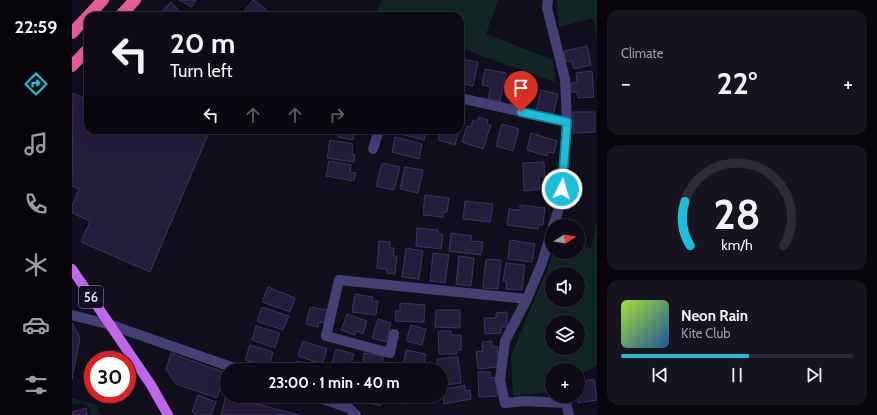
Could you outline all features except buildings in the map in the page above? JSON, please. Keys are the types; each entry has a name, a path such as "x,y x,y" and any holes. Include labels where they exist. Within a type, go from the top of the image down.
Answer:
{"highway":[{"path":"92,12 103,0"},
{"path":"124,12 135,0"},
{"path":"72,33 84,20"},
{"path":"72,66 84,53"}],"main road":[{"name":"56","path":"72,269 151,385 168,415"}],"street":[{"path":"537,0 547,4 565,78 567,122 560,202 555,219"},
{"path":"464,99 567,122"},
{"path":"373,149 378,134"},
{"path":"545,253 528,299 505,341 500,380 505,402 523,401 566,403 569,415"},
{"path":"394,334 390,353 326,336 339,280 528,299"},
{"path":"72,315 111,325 220,363"},
{"path":"334,403 349,408 356,415"}],"green space":[{"path":"382,0 498,0 486,34 553,60 555,82 464,49 464,12 376,12"},
{"path":"557,0 597,0 597,38 593,18 559,27"},
{"path":"597,220 597,366 585,372 585,363 545,363 545,393 513,396 511,356 545,274 545,307 585,307 585,267 548,267 551,259 585,259 585,247 591,248"},
{"path":"72,398 84,401 84,403 97,405 100,415 91,415 90,408 82,403 75,405 72,404"}],"route":[{"path":"521,112 567,122 562,189"}]}
